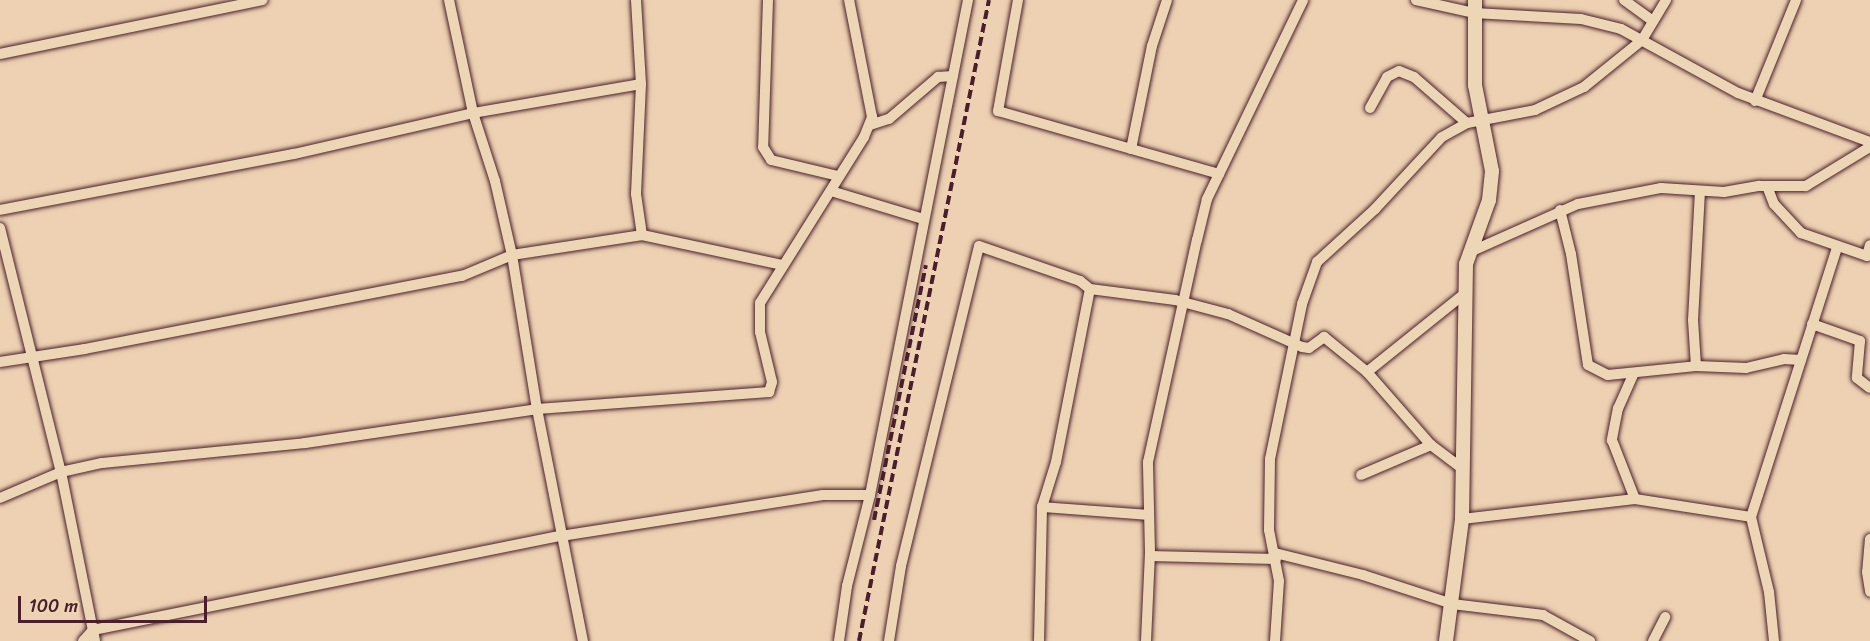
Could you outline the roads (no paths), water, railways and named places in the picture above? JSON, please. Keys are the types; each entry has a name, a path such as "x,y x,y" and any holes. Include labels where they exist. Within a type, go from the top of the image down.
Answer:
{"street":[{"path":"0,54 263,0"},
{"path":"448,0 473,113 495,181 512,255 537,409 583,641"},
{"path":"636,0 641,84 636,194 642,235"},
{"path":"768,0 763,147 771,160 838,176"},
{"path":"0,498 61,472 102,463 305,443 537,409 769,392 770,366 758,319 760,303 870,125 870,96 849,0"},
{"path":"839,641 847,586 870,495 968,0"},
{"path":"1018,0 998,111 1218,174"},
{"path":"1131,149 1152,46 1167,0"},
{"path":"1146,641 1150,556 1148,462 1182,302 1207,199 1303,0"},
{"path":"1416,0 1581,19 1621,29 1755,101 1870,142"},
{"path":"1624,0 1653,21"},
{"path":"1275,641 1279,608 1276,556 1267,495 1270,459 1302,304 1317,262 1376,209 1425,152 1467,123 1535,110 1575,92 1642,40 1666,0"},
{"path":"1755,101 1796,0"},
{"path":"1446,641 1462,519 1464,294 1470,252 1489,200 1492,171 1475,84 1474,7"},
{"path":"1370,108 1387,76 1399,71 1414,78 1467,123"},
{"path":"870,125 889,119 938,77 953,76"},
{"path":"0,210 294,154 473,113 641,84"},
{"path":"1470,252 1560,210 1661,188 1700,191 1767,186 1806,186 1870,147"},
{"path":"1767,186 1774,204 1801,233 1837,247 1869,253"},
{"path":"831,191 923,219"},
{"path":"1696,366 1693,320 1700,191"},
{"path":"1560,210 1571,254 1588,365 1608,375 1633,375 1696,366 1746,368 1784,359 1800,360"},
{"path":"0,228 34,355 61,472 94,635"},
{"path":"0,362 85,349 462,276 512,255 642,235 782,265"},
{"path":"1774,641 1769,592 1751,517 1837,247"},
{"path":"889,641 901,566 977,248 991,249 1080,281 1090,289 1182,302 1247,320 1294,344 1309,348 1324,337 1367,372 1431,445 1462,468"},
{"path":"1039,641 1042,507 1056,462 1090,289"},
{"path":"1367,372 1464,294"},
{"path":"1812,324 1860,341 1857,378 1870,388"},
{"path":"1633,375 1617,408 1612,440 1635,499"},
{"path":"1361,475 1431,445"},
{"path":"83,641 94,635 561,536 822,495 870,495"},
{"path":"1462,519 1635,499 1751,517"},
{"path":"1042,507 1149,515"},
{"path":"1870,539 1868,572 1870,592"},
{"path":"1150,556 1276,556 1364,575 1452,604 1544,615 1590,641"},
{"path":"1653,641 1665,617"}],"railway":[{"path":"859,641 989,0"},
{"path":"874,520 926,265"}]}
